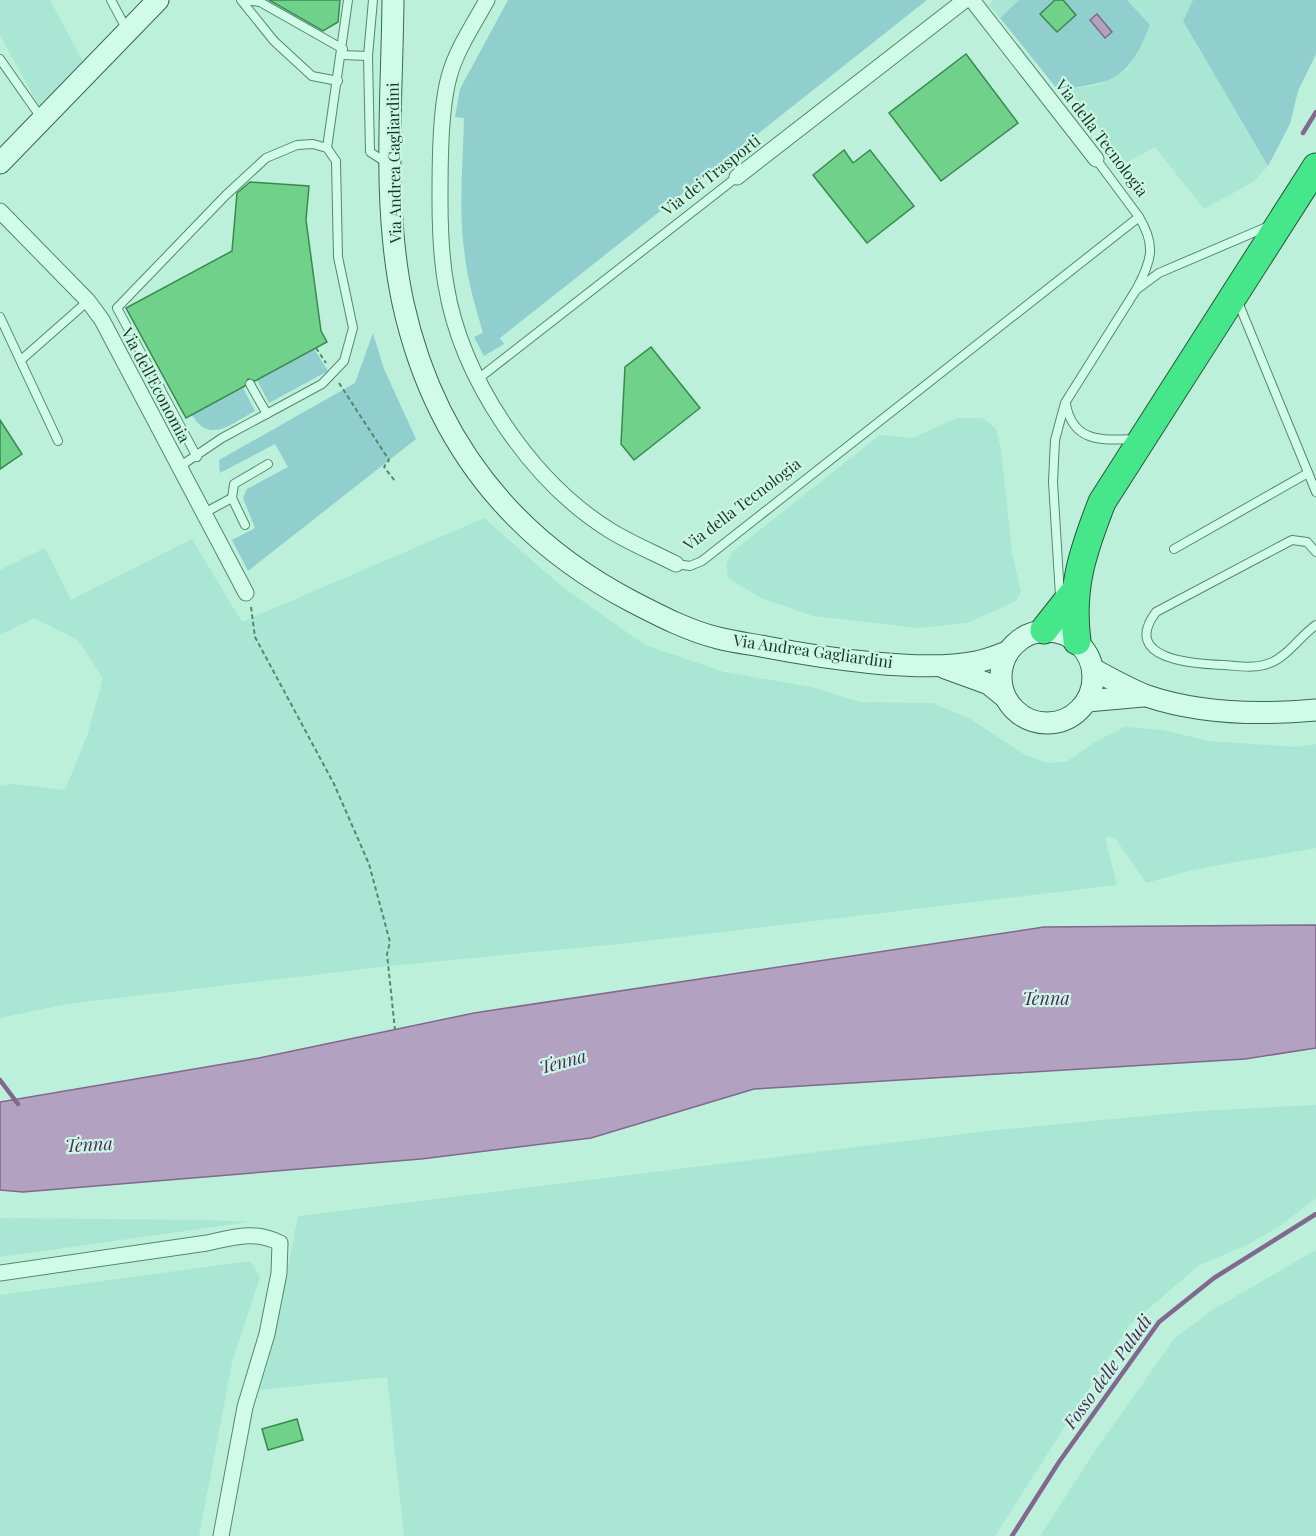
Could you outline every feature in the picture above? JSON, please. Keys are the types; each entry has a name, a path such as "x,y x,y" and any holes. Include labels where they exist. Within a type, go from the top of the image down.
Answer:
{"highway":[{"path":"1077,641 1060,611 1102,502 1316,167"}],"main road":[{"path":"0,164 158,0"},
{"name":"Via Andrea Gagliardini","path":"393,0 391,166 394,234 403,303 423,373 452,437 489,491 536,536 599,585 662,617 717,638 794,652 939,666"},
{"path":"939,666 977,662 1007,652 1060,611"},
{"path":"939,666 989,684 1024,717 1038,723 1066,720 1078,712 1087,701 1092,691 1093,669 1085,649 1077,641 1056,631 1060,611"},
{"path":"1005,697 1001,674 1007,652"},
{"path":"1093,669 1148,696"},
{"path":"1087,701 1148,696 1253,713 1316,710"}],"street":[{"name":"Via della Tecnologia","path":"488,0 463,44 449,77 440,185 441,241 446,287 460,336 478,379 500,420 533,464 567,497 611,531 676,564"},
{"name":"Via dei Trasporti","path":"737,177 965,0"},
{"name":"Via della Tecnologia","path":"972,0 1096,159"},
{"name":"Via dell'Economia","path":"1,214 88,301 102,320 246,593"},
{"path":"0,1273 207,1243 238,1236 264,1235 280,1243 279,1273 267,1334 245,1407 221,1536"}],"lane":[{"path":"241,0 260,2 343,52 368,56"},
{"path":"241,0 274,41 312,76 338,81"},
{"path":"327,148 343,52 348,0"},
{"path":"373,0 368,56 370,152 391,166"},
{"path":"112,3 128,32"},
{"path":"0,58 42,120"},
{"path":"102,320 117,308 226,195 266,158 297,145 313,144 327,148 336,161 338,257 353,328 344,362 334,375 322,384 222,438 180,467"},
{"name":"Via della Tecnologia","path":"676,564 690,566 702,561 1139,217 1096,159"},
{"name":"Via dei Trasporti","path":"478,379 737,177"},
{"path":"1060,611 1053,482 1054,440 1065,403 1147,269 1151,251 1149,233 1139,217"},
{"path":"1136,290 1159,273 1282,221"},
{"path":"1235,295 1316,492"},
{"path":"21,360 88,301"},
{"path":"117,308 197,457"},
{"path":"0,317 58,441"},
{"path":"250,384 267,414"},
{"path":"1065,403 1068,417 1075,428 1086,436 1104,440 1143,438"},
{"path":"245,525 232,498 234,484 268,464"},
{"path":"1174,549 1308,473"},
{"path":"204,513 232,498"},
{"path":"1316,552 1307,542 1292,540 1156,612 1148,624 1147,636 1153,649 1167,658 1192,664 1258,667 1273,663 1316,624"}],"path":[{"path":"316,348 389,460 384,467 395,481"},
{"path":"246,593 252,609 255,637 334,784 369,864 390,942 387,954 394,1030"}],"shaded area":[{"path":"0,0 50,0 84,63 42,106 38,104 0,35"},
{"path":"508,0 927,0 500,338 504,344 484,356 474,337 483,333 472,295 463,240 464,118 455,117 460,89"},
{"path":"994,0 1019,0 1000,18 989,5"},
{"path":"1019,0 1055,0 1040,14 1057,32 1076,15 1063,0 1127,0 1150,25 1134,58 1117,76 1106,81 1058,90 1000,18"},
{"path":"1127,0 1193,0 1183,21 1268,166 1253,182 1204,209 1155,147 1126,163 1069,89 1098,85 1128,69 1150,25"},
{"path":"1193,0 1316,0 1316,54 1298,91 1290,124 1268,166 1183,21"},
{"path":"373,333 384,369 416,439 248,571 232,540 255,528 243,498 247,489 288,467 275,444 220,473 219,460 355,383"},
{"path":"314,349 328,371 269,403 257,380"},
{"path":"243,388 255,411 230,425 222,429 206,429 192,415"},
{"path":"957,418 983,418 996,429 1001,449 1012,552 1021,592 1016,601 967,623 919,628 813,616 761,598 728,578 726,564 732,552 880,435 913,438"},
{"path":"484,518 560,585 645,645 724,672 811,687 861,702 933,703 970,719 1024,754 1047,763 1066,762 1097,741 1125,727 1162,730 1209,741 1297,747 1316,744 1316,848 1192,870 1146,883 1115,838 1105,837 1117,885 629,943 389,966 67,1004 0,1018 0,786 13,784 65,790 88,733 103,678 78,640 34,618 0,635 0,570 45,548 71,600 192,539 242,622"},
{"path":"1316,1105 1316,1198 1280,1226 1247,1245 1199,1265 1129,1326 995,1536 404,1536 387,1377 259,1390 273,1341 298,1216 986,1131 1198,1111"},
{"path":"0,1218 209,1220 249,1222 0,1257"},
{"path":"1316,1250 1316,1536 1040,1536 1095,1451 1174,1339 1214,1309"},
{"path":"250,1261 260,1277 232,1363 199,1536 0,1536 0,1295"}],"water":[{"path":"1097,14 1112,32 1105,38 1090,20"},
{"name":"Tenna","path":"1316,925 1316,1048 1245,1059 754,1089 591,1138 421,1159 23,1192 0,1190 0,1102 259,1058 474,1013 1044,927"}],"building":[{"path":"269,0 340,0 338,22 323,31"},
{"path":"1055,0 1063,0 1076,15 1057,32 1040,14"},
{"path":"966,54 1018,123 941,181 889,113"},
{"path":"844,150 853,163 870,150 914,206 867,243 813,175"},
{"path":"250,182 309,186 306,220 321,331 327,342 255,381 248,379 245,386 186,418 126,308 232,251 237,193"},
{"path":"651,347 700,408 634,460 621,444 625,367"},
{"path":"0,420 22,454 0,469"},
{"path":"297,1419 303,1440 268,1450 262,1429"}],"waterway":[{"path":"1303,133 1316,112"},
{"path":"0,1080 18,1104"},
{"name":"Fosso delle Paludi","path":"1012,1536 1059,1462 1159,1322 1214,1278 1316,1214"}]}
